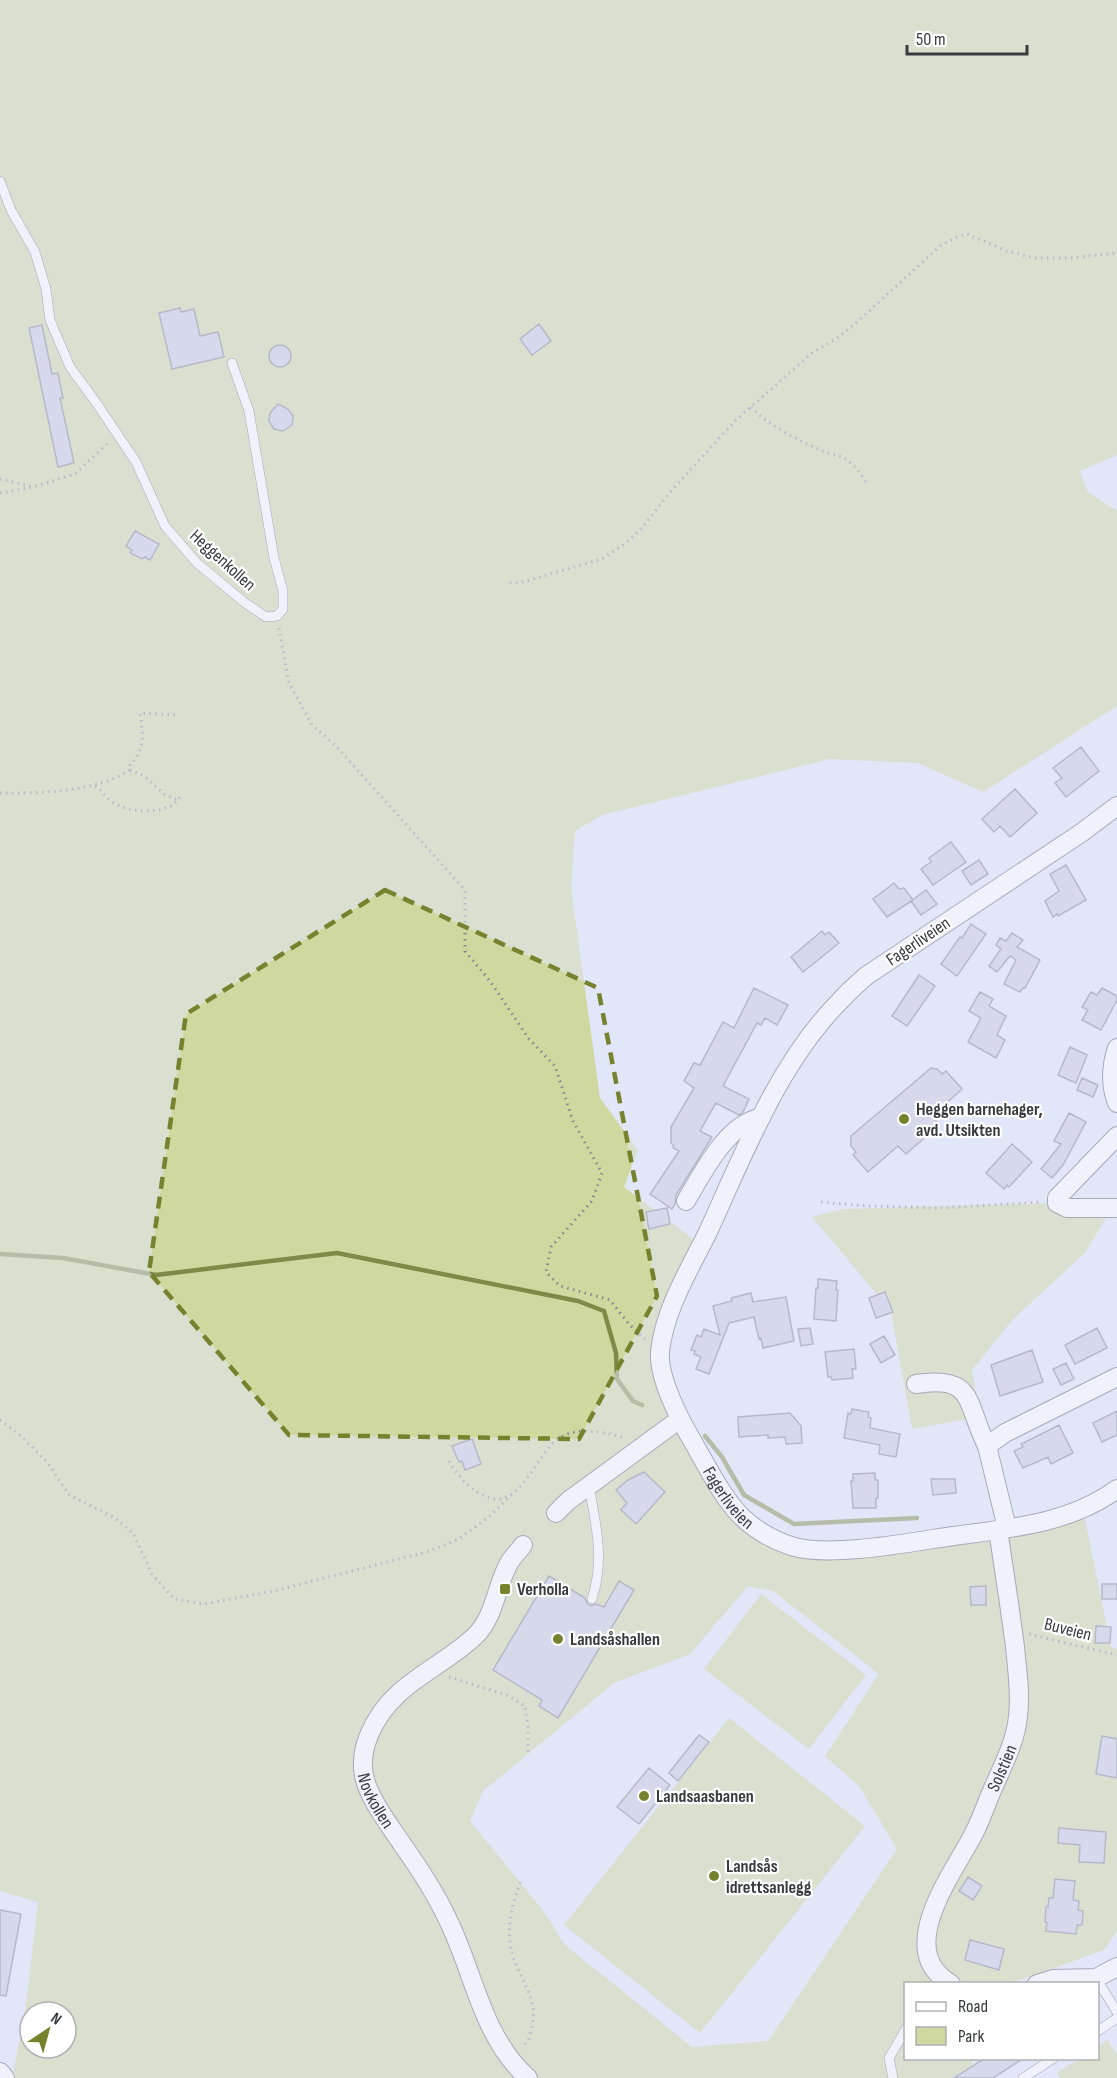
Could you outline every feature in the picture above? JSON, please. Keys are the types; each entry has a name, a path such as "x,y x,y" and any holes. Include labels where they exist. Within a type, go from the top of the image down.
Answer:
{"street":[{"name":"Fagerliveien","path":"1117,806 1081,833 866,976 838,1002 786,1072 761,1118 673,1308 660,1354 670,1398 708,1469 742,1517 766,1536 794,1547 820,1550 864,1549 1002,1529 1055,1519 1082,1510 1117,1489"},
{"path":"1117,1048 1112,1071 1113,1092 1117,1103"},
{"path":"686,1202 706,1167 724,1143 742,1125 761,1118"},
{"path":"1117,1136 1059,1194 1058,1203 1067,1208 1117,1208"},
{"path":"987,1446 1005,1433 1117,1377"},
{"name":"Solstien","path":"916,1384 947,1382 957,1386 970,1404 987,1446 1002,1529 1020,1690 1018,1718 1012,1741 974,1834 943,1888 927,1929 927,1949 931,1965 944,1981"},
{"path":"556,1513 568,1501 680,1419"},
{"name":"Novkollen","path":"524,1545 509,1562 489,1616 476,1635 399,1693 382,1711 365,1745 363,1765 366,1785 378,1808 435,1893 448,1919 492,2032 528,2078"},
{"path":"1041,1982 1053,1979 1096,1978 1117,1967"},
{"path":"0,2072 5,2078"}],"lane":[{"name":"Heggenkollen","path":"0,181 11,210 35,252 46,289 50,320 70,367 136,462 165,526 196,563 244,603 266,617 277,616 283,609 283,591 274,558 249,411 232,363"},
{"path":"589,1486 600,1552 598,1582 592,1599"},
{"path":"1096,1978 1098,1982"},
{"path":"1099,1983 1117,2012"},
{"path":"1099,2030 1117,2018"},
{"path":"893,2078 889,2058 904,2032"},
{"path":"1023,2078 1038,2074 1052,2060"}],"path":[{"path":"510,583 519,583 602,560 612,554 642,528 671,491 735,421 812,353 836,339 929,256 955,238 967,234 1007,251 1034,258 1070,258 1117,253"},
{"path":"751,407 768,422 827,453 848,461 868,485"},
{"path":"0,494 75,474 85,462 118,434"},
{"path":"0,479 33,487"},
{"path":"277,616 289,682 312,725 335,745 465,890 465,951 490,981 529,1040 555,1066 573,1121 602,1173 592,1201 551,1247 546,1272 560,1286 610,1300 628,1323 660,1354"},
{"path":"130,770 130,764 139,755 144,744 140,713 176,715"},
{"path":"0,794 71,790 116,778 130,770"},
{"path":"93,785 100,789 110,801 124,809 152,811 173,806 181,796 175,799 165,795 144,776 130,770"},
{"path":"821,1202 939,1208 1037,1202 1058,1203"},
{"path":"0,1420 21,1436 48,1463 69,1495 115,1518 133,1533 152,1574 174,1599 204,1604 274,1591 430,1551 459,1539 490,1516 529,1477 550,1446 562,1436 588,1430 634,1439 646,1444"},
{"path":"449,1461 456,1473 479,1494 491,1500 513,1493"},
{"name":"Buveien","path":"1013,1630 1117,1655"},
{"path":"430,1670 507,1695 520,1702 527,1712 528,1755"},
{"path":"506,2052 525,2045 535,2019 531,1994 512,1956 509,1941 511,1915 520,1882"}],"highlighted area":[{"path":"385,890 598,988 657,1296 579,1439 289,1435 149,1272 186,1014"}],"green space":[{"path":"0,0 1117,0 1117,455 1080,471 1088,492 1117,511 1117,706 983,792 918,763 830,759 602,815 575,831 571,888 600,1098 638,1150 624,1187 701,1245 657,1357 717,1485 770,1538 805,1547 870,1543 877,1535 887,1542 1083,1510 1111,1647 1117,1649 1117,1931 1104,1950 1015,1982 904,1982 904,2060 973,2060 970,2078 12,2078 18,2048 18,2060 78,2060 78,2000 27,2000 38,1902 0,1891","holes":["748,1586 773,1591 879,1674 825,1756 859,1786 897,1849 768,2041 692,2047 565,1945 542,1909 470,1821 483,1791 614,1683 690,1654"]},
{"path":"1056,1203 1110,1211 1085,1253 1013,1319 972,1370 979,1417 912,1429 891,1311 812,1217 844,1209"},
{"path":"761,1594 866,1675 809,1749 704,1669"},
{"name":"Landsås idrettsanlegg","path":"729,1718 865,1826 700,2033 564,1925"},
{"path":"1107,2040 1117,2054 1117,2078 1060,2078 1057,2073 1077,2060 1099,2060 1099,2046"}],"building":[{"path":"180,308 181,312 194,309 200,336 218,332 224,357 172,369 159,313"},
{"path":"539,324 551,341 532,355 520,339"},
{"path":"42,325 52,374 58,373 63,398 60,398 74,463 58,467 29,328"},
{"path":"280,345 288,348 291,356 288,364 280,367 272,364 269,356 272,348"},
{"path":"278,404 288,409 293,416 292,425 283,431 274,429 269,421 270,413"},
{"path":"135,531 159,544 150,560 130,553 132,550 126,546"},
{"path":"1081,747 1099,771 1066,797 1055,783 1062,778 1053,768"},
{"path":"1015,789 1037,813 1010,837 1000,826 994,832 982,819"},
{"path":"951,842 966,862 933,885 921,869 931,862 929,858"},
{"path":"979,860 988,874 971,885 962,871"},
{"path":"1066,865 1086,900 1053,917 1045,901 1059,891 1050,874"},
{"path":"894,883 899,889 904,888 913,900 887,917 873,899"},
{"path":"926,890 937,904 921,915 911,901"},
{"path":"971,924 986,934 957,976 941,964"},
{"path":"822,931 825,935 829,932 839,943 803,972 791,957"},
{"path":"1012,933 1023,940 1017,947 1040,960 1025,988 1020,992 1004,984 1016,960 1010,956 997,972 989,966 1001,949 996,945 1000,938 1006,941"},
{"path":"919,975 935,986 907,1026 892,1016"},
{"path":"754,988 788,1005 777,1025 765,1018 761,1025 757,1023 723,1086 749,1099 743,1112 739,1115 716,1103 700,1131 712,1137 676,1195 672,1209 650,1194 679,1151 673,1148 671,1143 671,1127 694,1088 684,1081 694,1063 700,1065 723,1022 734,1028"},
{"path":"1102,988 1117,996 1117,1000 1101,1030 1082,1020 1088,1010 1082,1007 1091,992 1097,995"},
{"path":"980,992 993,999 989,1006 1006,1016 997,1035 1005,1040 996,1058 968,1042 981,1018 969,1011"},
{"path":"1070,1047 1087,1055 1076,1083 1058,1075"},
{"path":"931,1068 937,1069 942,1074 946,1071 962,1089 932,1116 939,1125 906,1154 898,1146 868,1172 853,1155 856,1152 851,1146 851,1136"},
{"path":"1082,1078 1098,1085 1093,1097 1077,1090"},
{"path":"1069,1113 1086,1122 1063,1165 1052,1178 1041,1169 1061,1144 1054,1141"},
{"path":"1012,1144 1032,1162 1009,1187 1007,1185 1004,1189 986,1173"},
{"path":"667,1208 670,1224 649,1229 646,1212"},
{"path":"818,1279 837,1281 836,1321 814,1319"},
{"path":"885,1292 893,1312 876,1318 869,1298"},
{"path":"751,1293 753,1302 786,1297 794,1341 763,1348 754,1317 729,1323 709,1374 696,1369 701,1357 691,1350 697,1335 701,1337 704,1329 720,1335 713,1306"},
{"path":"810,1328 813,1344 801,1346 798,1329"},
{"path":"1097,1328 1107,1348 1075,1364 1065,1345"},
{"path":"884,1336 895,1355 881,1363 870,1344"},
{"path":"854,1349 856,1369 852,1369 853,1378 832,1380 828,1377 825,1352"},
{"path":"1032,1350 1043,1382 1000,1396 991,1365"},
{"path":"1066,1363 1074,1379 1061,1385 1053,1369"},
{"path":"852,1409 869,1412 870,1428 900,1434 896,1457 879,1454 880,1445 844,1438 848,1413 851,1414"},
{"path":"1117,1411 1117,1435 1102,1442 1093,1423"},
{"path":"790,1413 801,1426 802,1443 786,1444 785,1437 768,1438 768,1435 739,1437 738,1417"},
{"path":"1059,1425 1073,1453 1051,1464 1048,1457 1023,1468 1014,1451 1023,1447 1021,1444"},
{"path":"472,1439 481,1464 465,1470 452,1446"},
{"path":"644,1472 665,1492 636,1524 621,1510 627,1503 616,1490 628,1480"},
{"path":"875,1473 875,1480 878,1480 876,1508 853,1508 851,1481 853,1481 853,1474"},
{"path":"931,1479 955,1479 956,1493 933,1495"},
{"name":"Landsåshallen","path":"549,1576 585,1598 591,1606 596,1604 604,1607 619,1581 634,1590 558,1718 539,1706 542,1700 493,1670"},
{"path":"1102,1584 1117,1584 1117,1599 1102,1599"},
{"path":"986,1586 986,1605 971,1605 970,1587"},
{"path":"1096,1626 1111,1627 1110,1643 1095,1643"},
{"path":"699,1735 709,1742 678,1781 669,1773"},
{"path":"1102,1736 1117,1739 1117,1778 1096,1774"},
{"name":"Landsaasbanen","path":"649,1768 670,1785 639,1824 617,1807"},
{"path":"1059,1828 1106,1832 1104,1863 1079,1862 1080,1845 1058,1843"},
{"path":"968,1877 982,1886 973,1900 959,1891"},
{"path":"1055,1879 1075,1881 1073,1900 1079,1901 1078,1910 1083,1911 1082,1925 1077,1925 1076,1934 1046,1931 1046,1907 1048,1907 1049,1898 1053,1898"},
{"path":"0,1910 21,1914 6,1996 0,1995"},
{"path":"970,1940 1004,1949 999,1970 965,1960"},
{"path":"982,2060 1021,2060 993,2078 954,2078"}],"waterway":[{"path":"0,1254 63,1258 156,1275 337,1253 578,1301 604,1311 616,1353 617,1379 633,1401 642,1405"},
{"path":"705,1436 722,1457 744,1495 794,1524 917,1518"}],"place":[{"name":"Heggen barnehager, avd. Utsikten","path":"904,1119"},
{"name":"Verholla","path":"505,1589"},
{"name":"Landsåshallen","path":"558,1639"},
{"name":"Landsaasbanen","path":"644,1796"},
{"name":"Landsås idrettsanlegg","path":"714,1876"}]}
